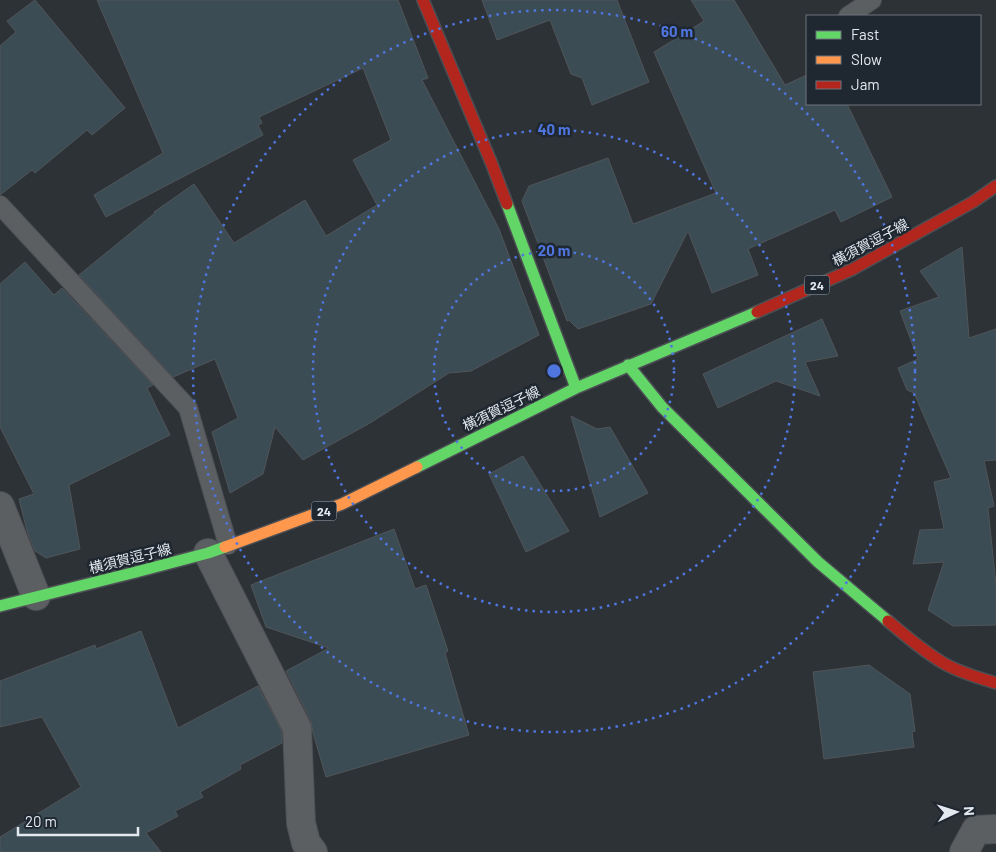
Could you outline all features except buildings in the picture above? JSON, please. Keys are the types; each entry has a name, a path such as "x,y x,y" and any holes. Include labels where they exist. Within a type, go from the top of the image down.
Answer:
{"main road":[{"path":"423,0 491,162 576,388"},
{"name":"横須賀逗子線","path":"0,606 136,572 218,549 342,504 628,364 706,334 853,269 973,202 996,186"},
{"path":"628,364 662,407 818,562 912,641 945,664 970,675 996,683"}],"street":[{"path":"0,506 36,596"},
{"path":"218,549 297,728 301,823 306,843 313,852"},
{"path":"964,852 976,830 996,829"}],"lane":[{"path":"850,15 872,0"},
{"path":"0,205 188,408 218,549"}],"traffic: fast":[{"path":"507,204 576,388"},
{"path":"417,467 576,388 757,312"},
{"path":"628,365 662,407 818,562 888,621"},
{"path":"0,606 136,572 225,547"}],"traffic: slow":[{"path":"225,547 342,504 417,467"}],"traffic: jam":[{"path":"423,0 507,204"},
{"path":"757,312 853,269 973,202 996,186"},
{"path":"888,621 922,649 945,664 964,673 996,683"}]}
